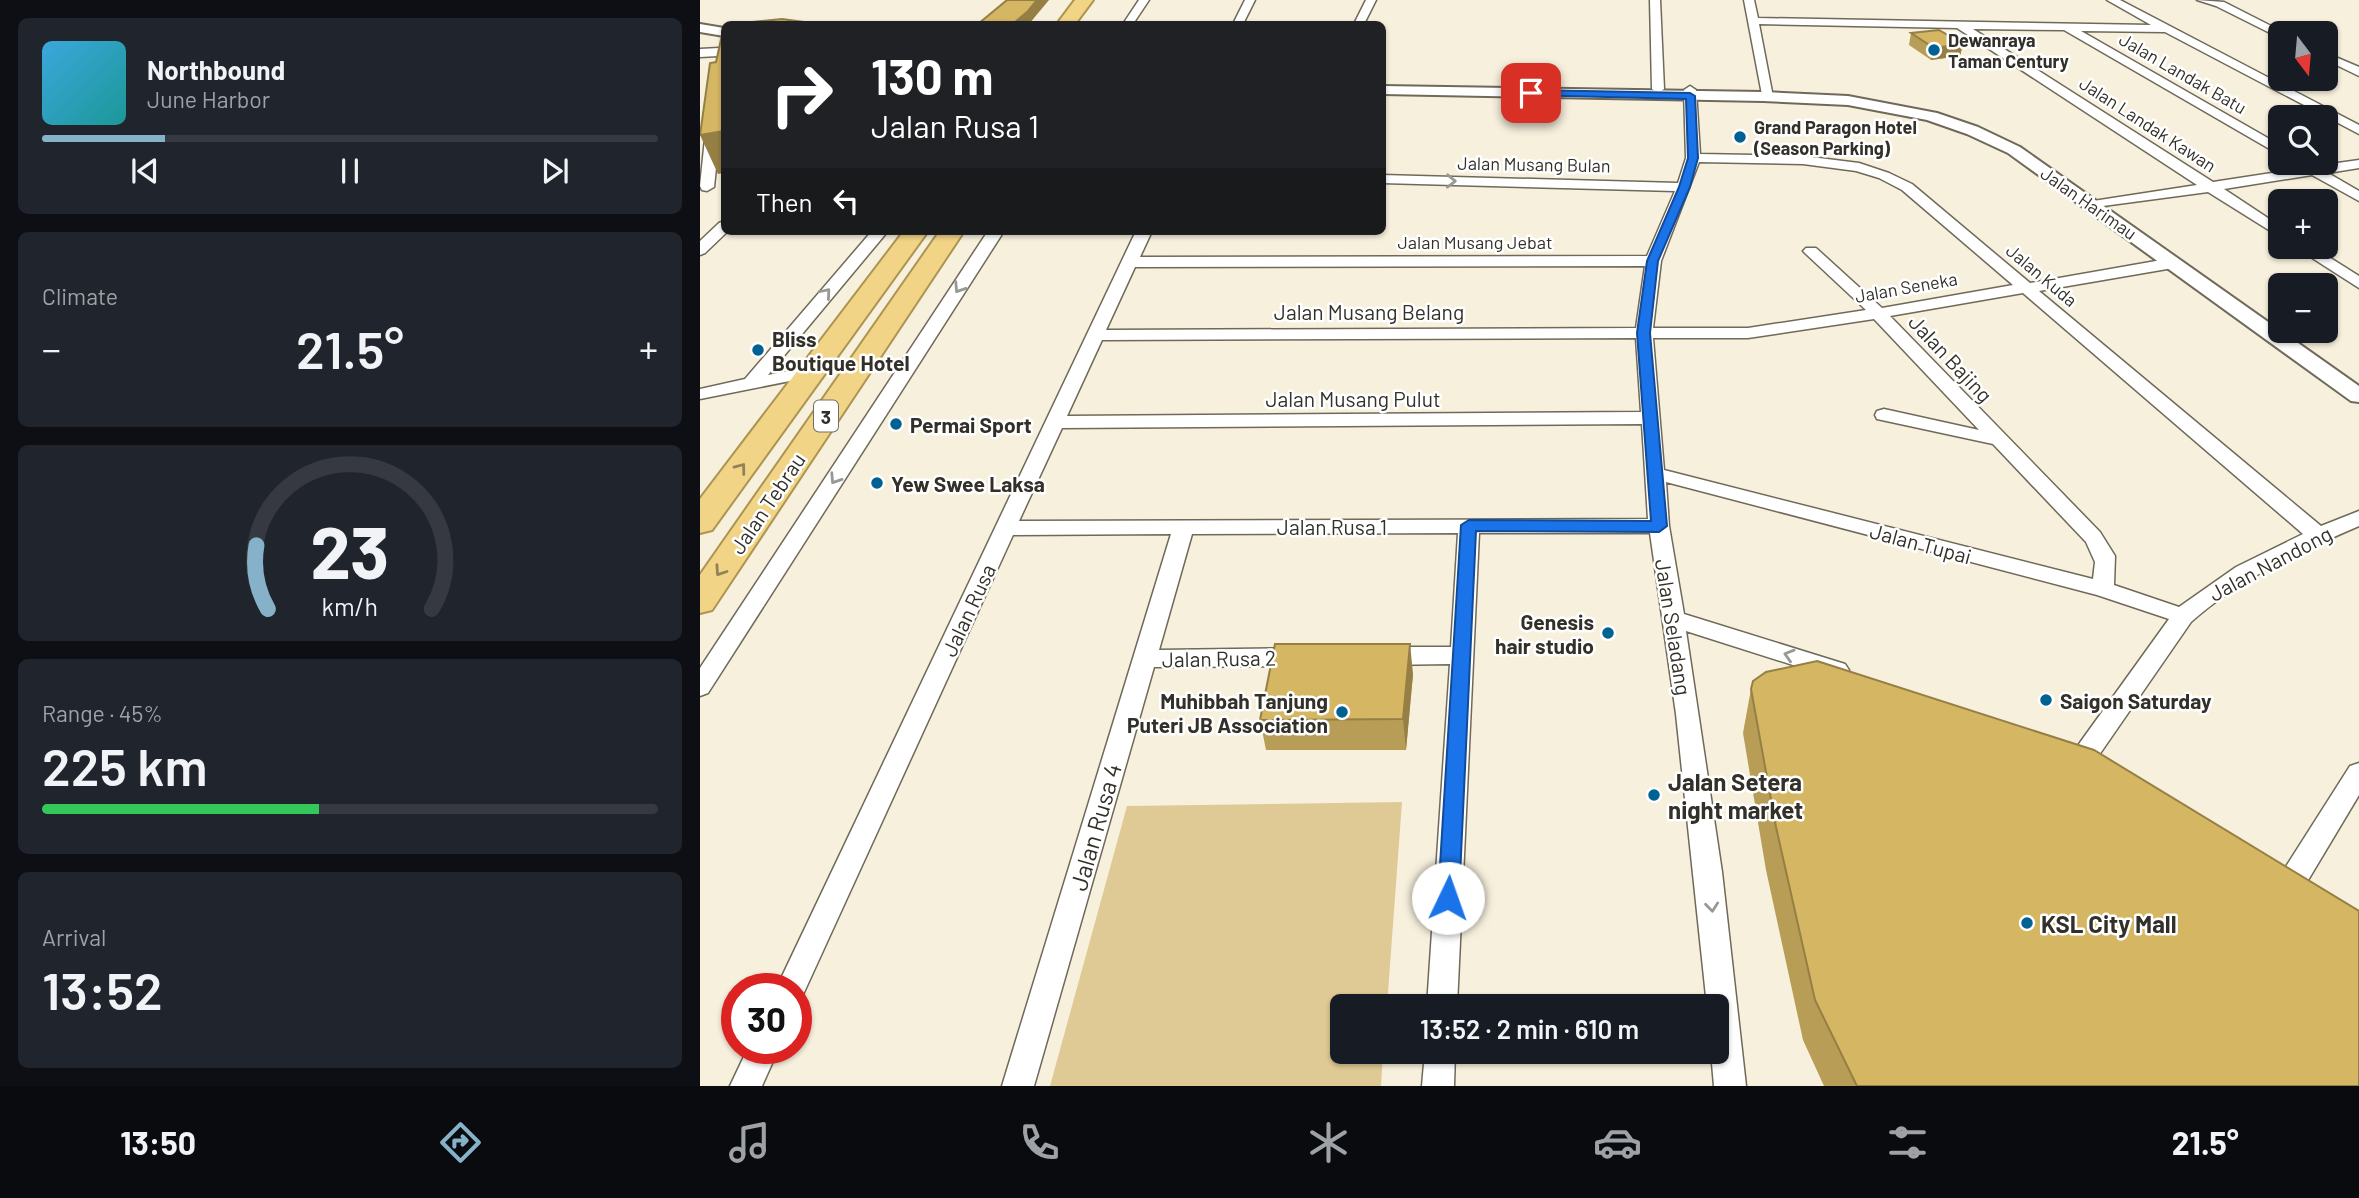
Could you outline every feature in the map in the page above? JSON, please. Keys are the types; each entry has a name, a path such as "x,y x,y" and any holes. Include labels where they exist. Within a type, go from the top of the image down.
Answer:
{"highway":[{"path":"1068,21 1084,0"},
{"name":"Jalan Tebrau","path":"700,522 913,235"},
{"name":"Jalan Tebrau","path":"700,601 949,235"}],"street":[{"path":"1130,21 1144,0"},
{"path":"1240,21 1250,0"},
{"path":"1360,21 1370,0"},
{"path":"1655,0 1658,89"},
{"path":"1748,0 1772,95"},
{"path":"2112,0 2359,130"},
{"path":"2202,0 2220,4 2268,28"},
{"path":"1754,21 2169,29"},
{"path":"700,23 721,26"},
{"name":"Jalan Landak Kawan","path":"1959,25 2268,224"},
{"name":"Jalan Landak Batu","path":"2066,27 2268,144"},
{"path":"700,28 721,32"},
{"path":"700,53 721,53"},
{"path":"2338,62 2359,72"},
{"path":"704,187 721,73"},
{"name":"Jalan Harimau","path":"1386,84 1658,89 1690,93"},
{"name":"Jalan Harimau","path":"1386,90 1772,95 1876,102 1952,121 2014,150 2359,397"},
{"name":"Jalan Seladang","path":"1690,93 1693,158 1684,187 1653,261 1644,333 1659,526 1688,714 1708,872 1730,1086"},
{"name":"Jalan Kuda","path":"1693,158 1836,163 1881,172 1907,187 2318,536"},
{"path":"2338,167 2359,164"},
{"path":"2093,205 2286,175"},
{"path":"2321,175 2359,197"},
{"name":"Jalan Musang Bulan","path":"1386,179 1684,187"},
{"path":"700,250 721,229"},
{"path":"751,384 877,235"},
{"path":"700,687 993,235"},
{"name":"Jalan Rusa","path":"798,973 1142,235"},
{"name":"Jalan Bajing","path":"1811,251 1878,313 2104,551 2108,561 2102,589"},
{"path":"2322,259 2359,283"},
{"name":"Jalan Musang Jebat","path":"1129,262 1653,261"},
{"name":"Jalan Seneka","path":"1644,333 1770,331 2173,263"},
{"name":"Jalan Musang Belang","path":"1096,335 1644,333"},
{"path":"700,394 814,371"},
{"name":"Jalan Bajing","path":"1884,415 1996,439"},
{"name":"Jalan Musang Pulut","path":"1055,422 1651,418"},
{"name":"Jalan Tupai","path":"1657,474 2102,589 2183,616"},
{"name":"Jalan Nandong","path":"2110,766 2077,746 2183,616 2217,587 2359,518"},
{"path":"1443,994 1469,525"},
{"name":"Jalan Rusa 1","path":"1006,528 1659,526"},
{"name":"Jalan Rusa 4","path":"1018,1086 1184,527"},
{"path":"1672,618 1857,676"},
{"path":"1354,656 1461,655"},
{"name":"Jalan Rusa 2","path":"1144,659 1327,657"},
{"path":"2287,887 2359,773"},
{"path":"746,1086 756,1064"},
{"path":"1438,1086 1439,1064"}],"shaded area":[{"path":"1402,802 1388,994 1330,994 1330,1064 1382,1064 1381,1086 1050,1086 1127,806"}],"building":[{"path":"1007,0 1037,0 1016,21 982,21"},
{"path":"782,19 797,21 762,21"},
{"path":"1939,30 1963,44 1934,48 1911,33"},
{"path":"721,40 721,132 700,135 710,63 716,62"},
{"path":"1275,644 1410,644 1403,719 1260,720"},
{"name":"KSL City Mall","path":"1817,661 2094,750 2359,911 2359,1086 1857,1086 1815,1000 1776,827 1751,689 1753,681 1766,672"}],"place":[{"name":"Dewanraya Taman Century","path":"1934,50"},
{"name":"Grand Paragon Hotel (Season Parking)","path":"1740,137"},
{"name":"Bliss Boutique Hotel","path":"758,350"},
{"name":"Permai Sport","path":"896,424"},
{"name":"Yew Swee Laksa","path":"877,483"},
{"name":"Genesis hair studio","path":"1608,633"},
{"name":"Saigon Saturday","path":"2046,700"},
{"name":"Muhibbah Tanjung Puteri JB Association","path":"1342,712"},
{"name":"Jalan Setera night market","path":"1654,795"},
{"name":"KSL City Mall","path":"2027,923"}],"route":[{"path":"1448,898 1469,525 1659,526 1644,333 1653,261 1684,187 1693,158 1690,96 1531,93"}]}
